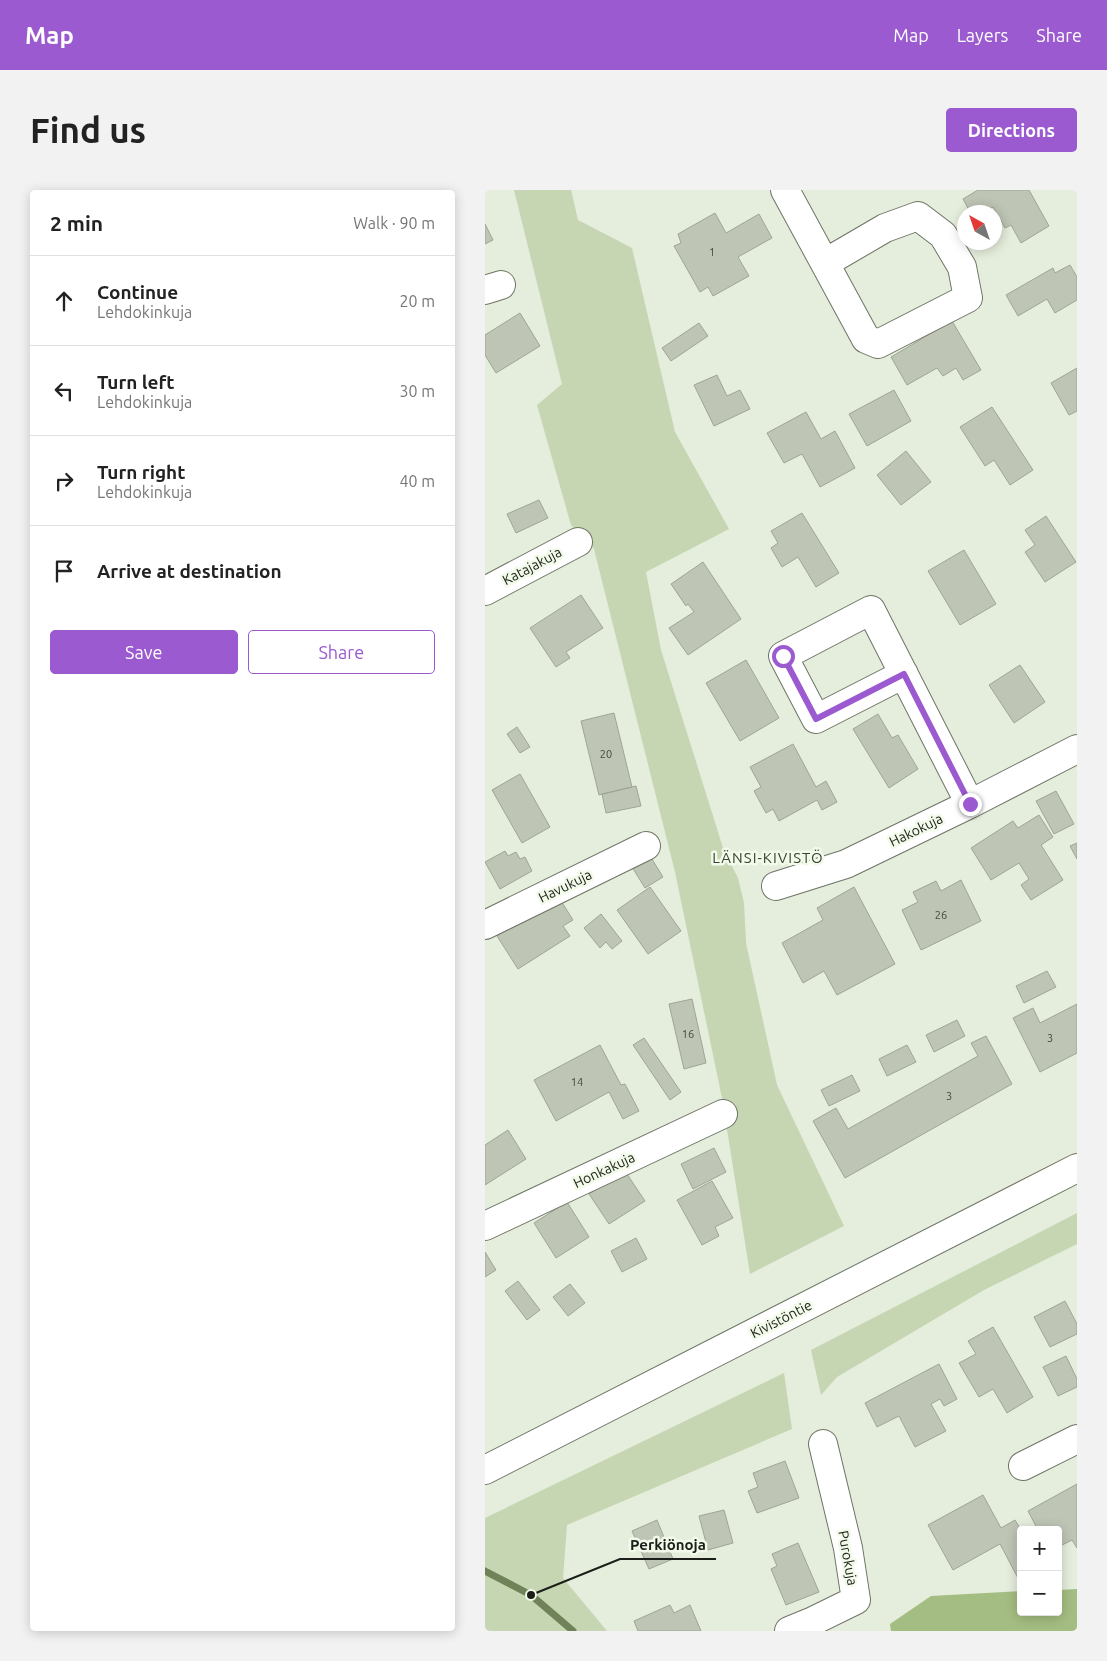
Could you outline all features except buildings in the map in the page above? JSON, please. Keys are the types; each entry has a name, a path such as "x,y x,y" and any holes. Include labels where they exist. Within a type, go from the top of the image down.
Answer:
{"street":[{"path":"785,190 866,339 878,344 968,298 962,267 943,235 919,216 885,228 825,263"},
{"name":"Katajakuja","path":"485,591 578,542"},
{"path":"904,674 970,804"},
{"name":"Hakokuja","path":"776,886 847,864 1077,749"},
{"name":"Havukuja","path":"485,925 646,846"},
{"name":"Honkakuja","path":"485,1226 723,1114"},
{"name":"Kivistöntie","path":"485,1470 1077,1168"},
{"path":"1023,1466 1077,1439"},
{"name":"Purokuja","path":"789,1631 856,1600 848,1548 823,1444"}],"green space":[{"path":"514,190 571,190 578,220 632,248 675,432 729,529 646,572 661,650 724,851 738,878 744,903 746,943 777,1085 844,1226 750,1274 722,1098 675,872 594,549 571,525 537,405 562,384"},
{"path":"1077,1213 1077,1244 984,1290 837,1377 821,1395 811,1350"},
{"path":"784,1373 792,1429 567,1525 563,1578 607,1631 485,1631 485,1518"},
{"path":"1077,1589 1077,1631 891,1631 890,1624 931,1596 1017,1591 1017,1616 1062,1616 1062,1590"}],"waterway":[{"path":"485,1571 531,1595 573,1631"}],"place":[{"name":"Perkiönoja","path":"531,1595"}],"district":[{"name":"LÄNSI-KIVISTÖ","path":"768,857"}],"route":[{"path":"783,656 816,719 904,674 970,804"}]}
